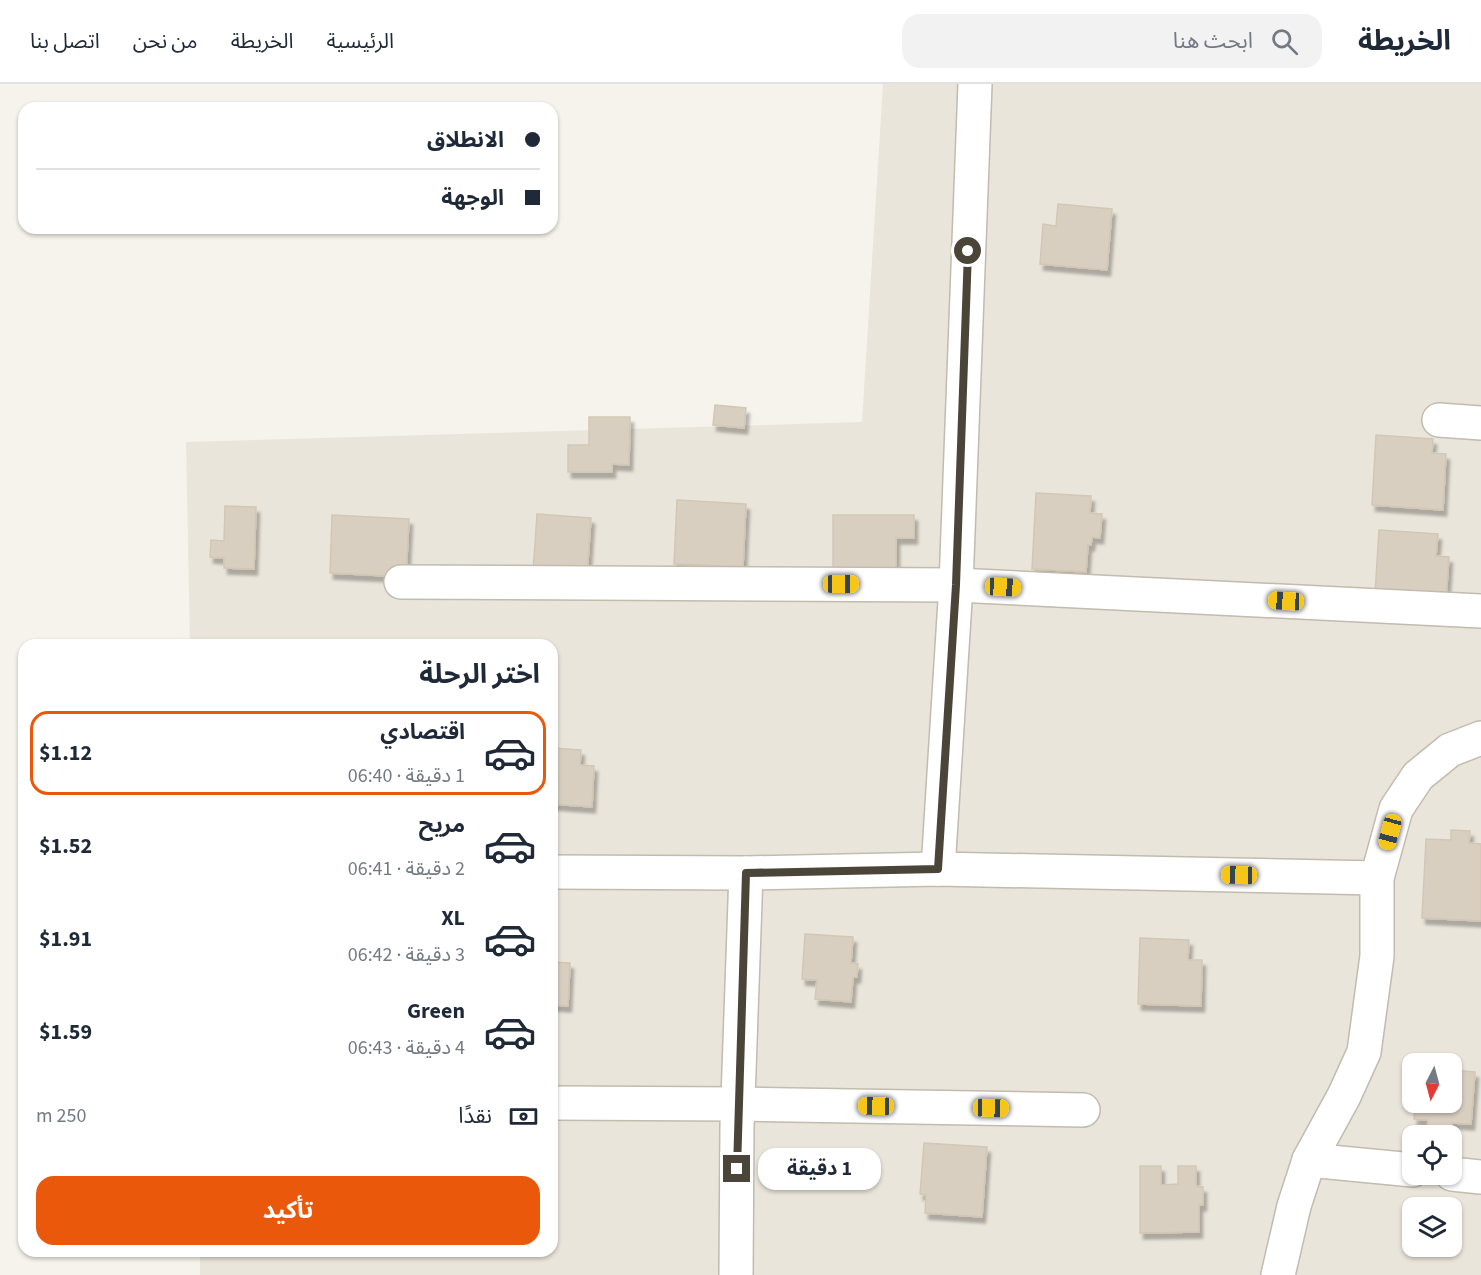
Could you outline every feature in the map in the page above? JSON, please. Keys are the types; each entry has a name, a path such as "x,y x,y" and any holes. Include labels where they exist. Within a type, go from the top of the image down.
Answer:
{"street":[{"path":"938,869 956,585 975,84"},
{"path":"1439,420 1481,423"},
{"path":"401,582 956,585 1481,611"},
{"path":"1278,1275 1294,1206 1309,1160 1344,1096 1364,1052 1377,956 1377,878 1396,809 1418,776 1450,750 1481,738"},
{"path":"558,872 746,873 938,869 1377,878"},
{"path":"736,1275 738,1104 746,873"},
{"path":"558,1103 1083,1110"},
{"path":"1309,1160 1402,1169"},
{"path":"1462,1175 1481,1177"}],"shaded area":[{"path":"883,84 1481,84 1481,1275 200,1275 200,1257 558,1257 558,639 190,639 186,442 862,422"}],"building":[{"path":"1058,204 1112,209 1107,270 1040,264 1043,224 1056,226"},
{"path":"715,405 746,408 744,428 713,425"},
{"path":"589,417 630,417 629,465 612,464 612,472 568,472 568,445 589,445"},
{"path":"1376,435 1433,439 1432,453 1446,454 1443,510 1372,505"},
{"path":"1036,493 1091,496 1090,513 1102,514 1100,538 1092,537 1091,545 1088,545 1086,572 1032,569"},
{"path":"677,500 746,504 743,567 674,564"},
{"path":"225,506 256,507 254,569 224,568 224,558 210,557 211,540 224,541"},
{"path":"537,514 591,518 587,576 533,572"},
{"path":"332,515 409,519 406,577 330,573"},
{"path":"833,515 914,515 914,538 896,538 896,570 833,570"},
{"path":"1379,530 1438,534 1436,556 1449,557 1446,599 1375,594"},
{"path":"558,748 581,750 580,765 594,766 592,807 558,804"},
{"path":"1451,830 1470,831 1469,843 1481,844 1481,921 1422,918 1426,839 1451,840"},
{"path":"805,934 853,937 851,963 858,964 857,977 853,977 851,1002 815,999 817,980 802,979"},
{"path":"1140,938 1189,940 1188,960 1202,960 1201,1006 1138,1004"},
{"path":"558,962 570,963 568,1006 558,1005"},
{"path":"1462,1071 1475,1072 1471,1124 1428,1125 1428,1120 1414,1119 1414,1113 1462,1113"},
{"path":"924,1143 987,1147 982,1217 925,1213 926,1195 920,1194"},
{"path":"1140,1166 1161,1166 1161,1185 1178,1184 1178,1166 1196,1166 1196,1186 1203,1187 1203,1205 1199,1205 1199,1232 1140,1233"}],"route":[{"path":"737,1169 746,873 938,869 956,585 968,251"}]}
